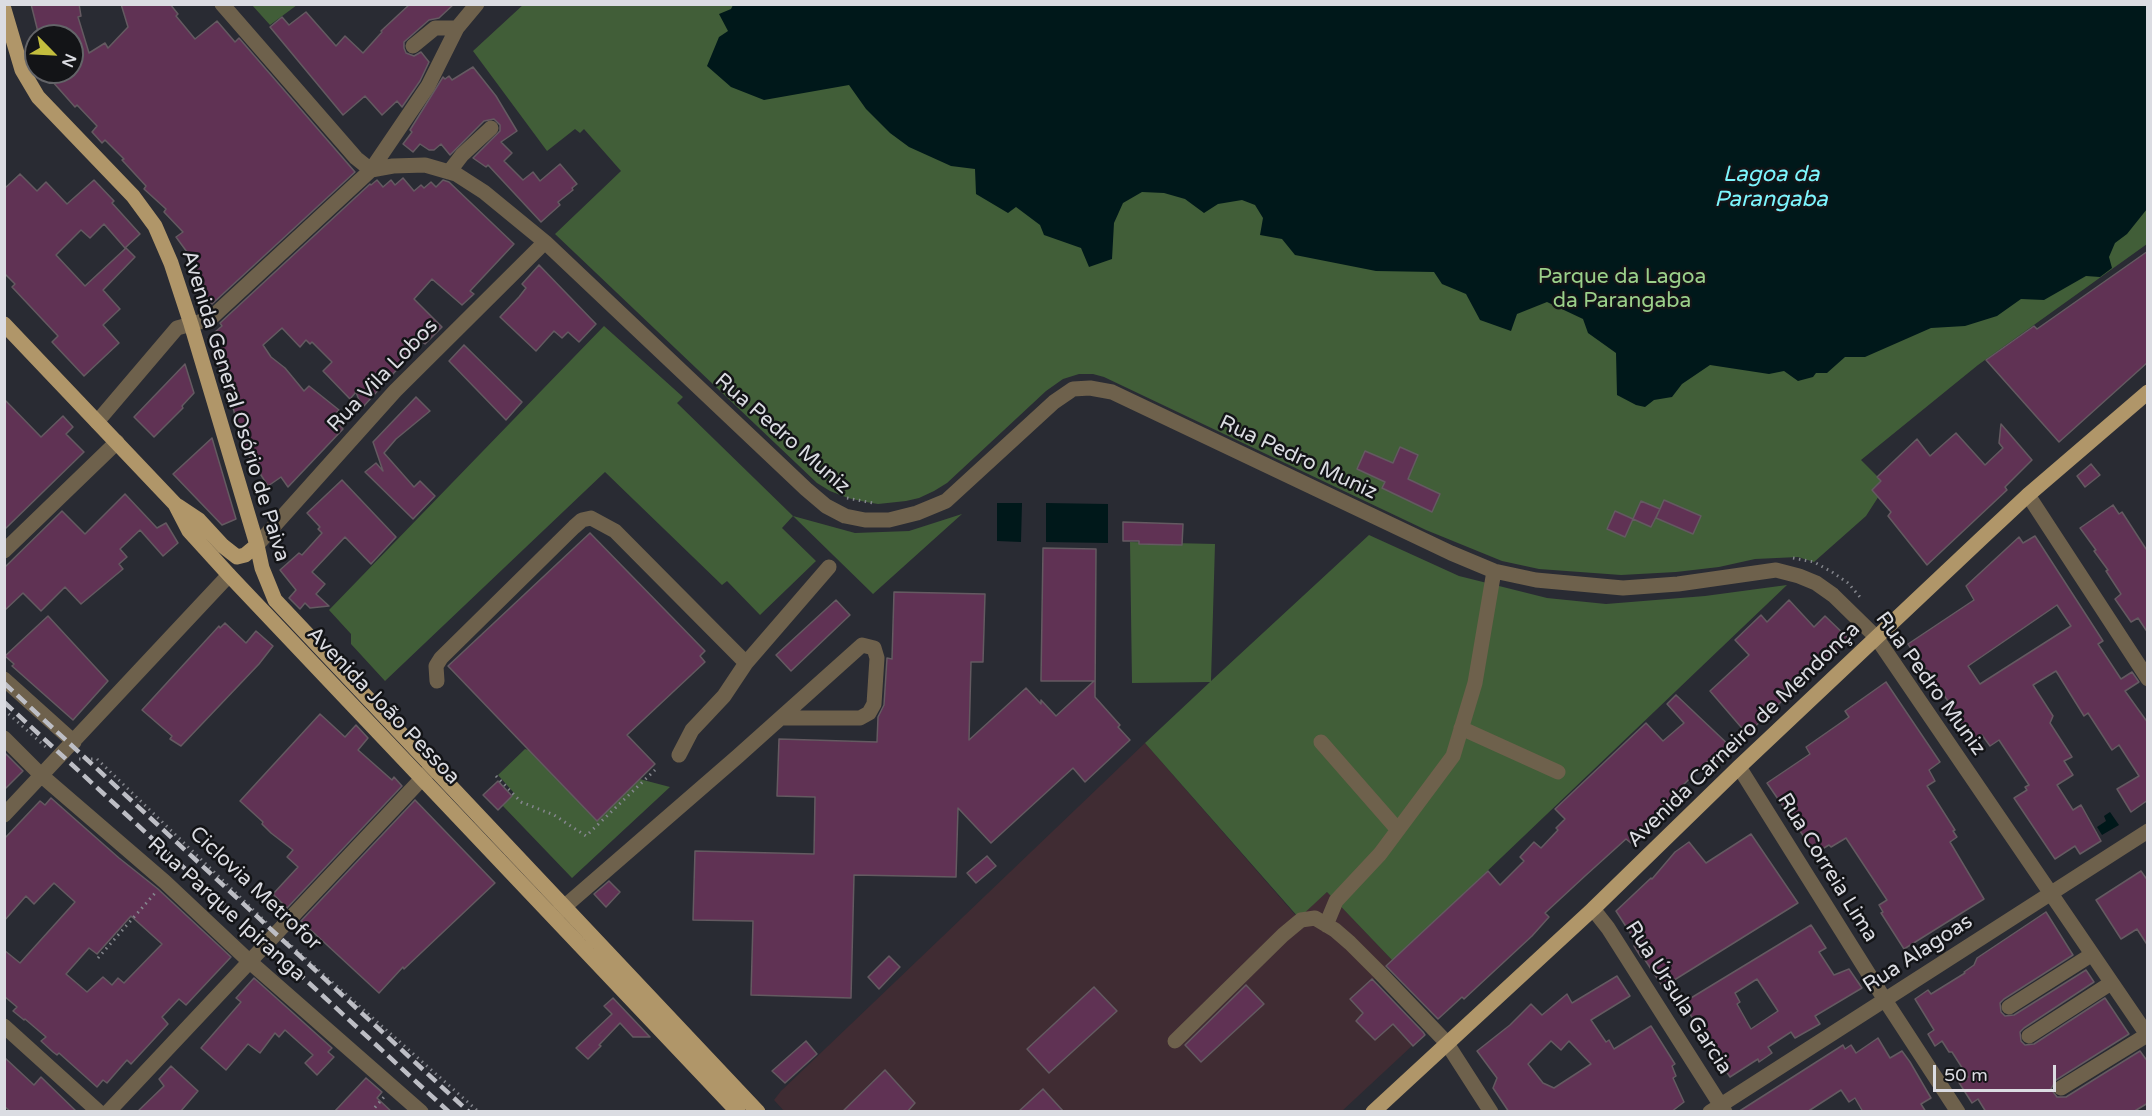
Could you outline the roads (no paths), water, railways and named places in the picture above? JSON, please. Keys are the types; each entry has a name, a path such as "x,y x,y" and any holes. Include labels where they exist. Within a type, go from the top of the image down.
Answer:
{"main road":[{"name":"Avenida General Osório de Paiva","path":"4,9 22,70 38,97 134,196 148,216 171,263 262,568 269,589 285,612"},
{"name":"Avenida João Pessoa","path":"4,324 175,504 189,531 349,704 427,773"},
{"name":"Avenida Carneiro de Mendonça","path":"1372,1112 1593,909 1739,767 2028,495 2148,392"},
{"path":"175,504 199,520 223,546 237,557 245,555 257,545"},
{"name":"Avenida João Pessoa","path":"285,612 427,773 559,911 758,1112"},
{"name":"Avenida João Pessoa","path":"559,911 738,1112"}],"street":[{"path":"222,4 356,158 371,170"},
{"path":"97,422 177,328 210,319 371,170 428,86 457,28 477,4"},
{"path":"413,46 435,28 457,28"},
{"path":"449,172 462,154 491,128"},
{"name":"Rua Pedro Muniz","path":"371,170 393,166 425,165 456,174 484,192 545,242 806,489 826,506 845,516 866,520 890,520 917,513 946,501 1054,402 1073,389 1090,388 1112,392 1451,553 1494,571 1536,580 1623,588 1678,584 1776,570 1816,583 1833,595 1876,638 2147,1035"},
{"name":"Rua Vila Lobos","path":"257,545 395,391 545,242"},
{"path":"4,551 117,442"},
{"path":"2028,495 2148,679"},
{"path":"437,681 436,666 441,658 574,527 582,520 591,518 615,531 746,663"},
{"path":"679,754 692,730 724,696 746,663 829,567"},
{"path":"1326,925 1336,901 1380,854 1453,756 1475,683 1494,571"},
{"path":"4,815 229,576"},
{"path":"559,911 782,718 862,645 874,648 877,657 874,704 869,713 860,717 782,718"},
{"path":"4,679 74,742"},
{"path":"1461,728 1558,772"},
{"name":"Rua Parque Ipiranga","path":"4,738 42,776 165,882 250,962 421,1112"},
{"path":"1321,742 1398,830"},
{"name":"Rua Correia Lima","path":"1739,767 1958,1112"},
{"path":"108,1112 427,773"},
{"name":"Rua Alagoas","path":"1719,1109 2148,831"},
{"name":"Rua Úrsula Garcia","path":"1593,909 1608,928 1719,1109"},
{"path":"1175,1041 1283,935 1301,920 1315,918 1342,937 1446,1042 1491,1112"},
{"path":"2009,1007 2091,955"},
{"path":"2029,1036 2110,983"},
{"path":"4,1026 99,1112"},
{"path":"2061,1088 2147,1035"}],"water":[{"name":"Lagoa da Parangaba","path":"733,5 2147,5 2147,209 2127,234 2115,243 2109,257 2112,268 2100,277 2086,276 2044,300 2021,299 1997,316 1965,326 1931,328 1865,357 1845,357 1827,373 1816,373 1813,377 1798,381 1784,371 1769,374 1710,365 1682,384 1672,397 1654,400 1645,407 1617,395 1616,353 1588,333 1583,319 1547,302 1517,314 1511,331 1480,320 1466,294 1442,284 1434,272 1376,271 1295,255 1282,239 1260,235 1263,218 1255,205 1242,200 1218,204 1204,213 1185,199 1164,193 1142,192 1123,203 1114,223 1112,259 1089,267 1081,248 1044,235 1040,225 1016,207 1008,213 976,194 975,169 951,166 909,147 890,133 866,109 849,85 764,100 731,87 707,66 719,37 728,31 719,14 731,9"},
{"path":"997,503 1022,503 1021,542 997,541"},
{"path":"1046,503 1108,504 1108,543 1046,542"},
{"path":"2110,812 2119,825 2102,835 2097,827 2106,821 2104,816"}],"railway":[{"path":"4,683 469,1112"},
{"path":"4,702 449,1112"}],"park label":[{"name":"Parque da Lagoa da Parangaba","path":"1622,289"}]}
